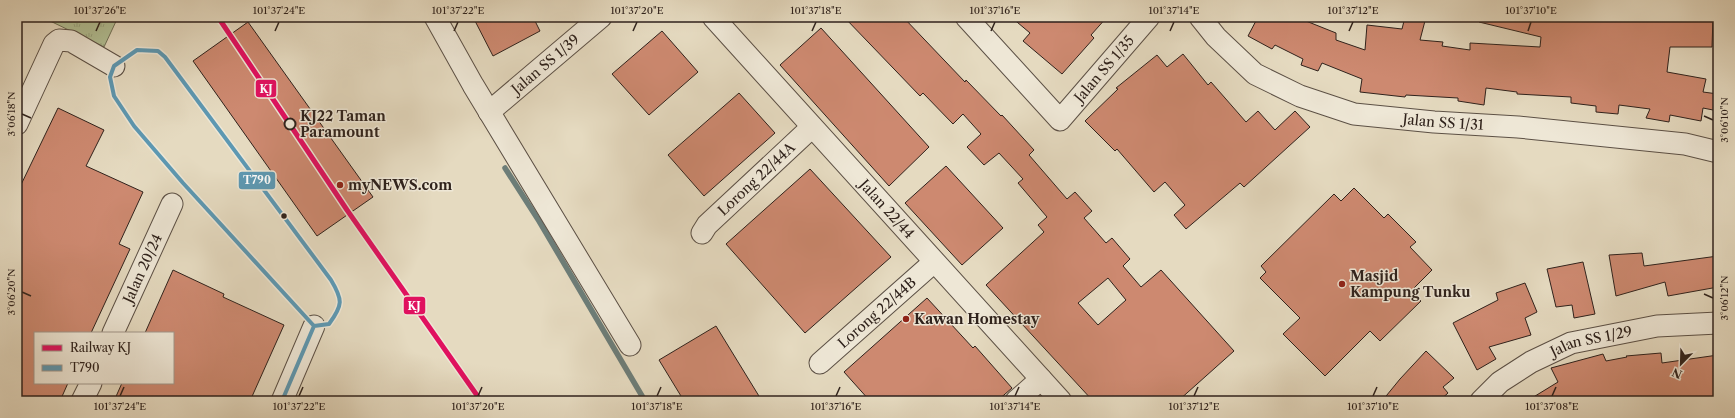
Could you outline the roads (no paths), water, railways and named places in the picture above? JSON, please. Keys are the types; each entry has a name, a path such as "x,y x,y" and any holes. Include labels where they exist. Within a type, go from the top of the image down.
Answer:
{"street":[{"path":"436,17 489,112 630,345"},
{"name":"Jalan SS 1/39","path":"489,112 601,17"},
{"name":"Jalan 22/44","path":"712,17 1061,401"},
{"name":"Jalan SS 1/35","path":"966,17 1060,120 1149,17"},
{"name":"Jalan SS 1/31","path":"1200,17 1216,37 1255,74 1300,96 1354,114 1434,122 1518,127 1669,142 1685,144 1718,152"},
{"path":"17,124 54,44 59,40 70,41 114,66"},
{"name":"Lorong 22/44A","path":"702,232 707,225 812,127"},
{"name":"Jalan 20/24","path":"113,332 172,204"},
{"name":"Lorong 22/44B","path":"820,363 934,262"},
{"name":"Jalan SS 1/29","path":"1481,401 1500,382 1512,374 1531,362 1571,343 1657,326 1718,323"},
{"path":"282,401 314,326"},
{"path":"1016,401 1041,379"},
{"path":"82,401 90,384"}],"waterway":[{"path":"505,168 539,221 645,401"}],"rail line":[{"name":"KJ","path":"218,17 347,210 481,401"}],"place":[{"name":"KJ22 Taman Paramount","path":"290,124"},
{"name":"myNEWS.com","path":"340,185"},
{"name":"Masjid Kampung Tunku","path":"1342,284"},
{"name":"Kawan Homestay","path":"906,319"}]}
